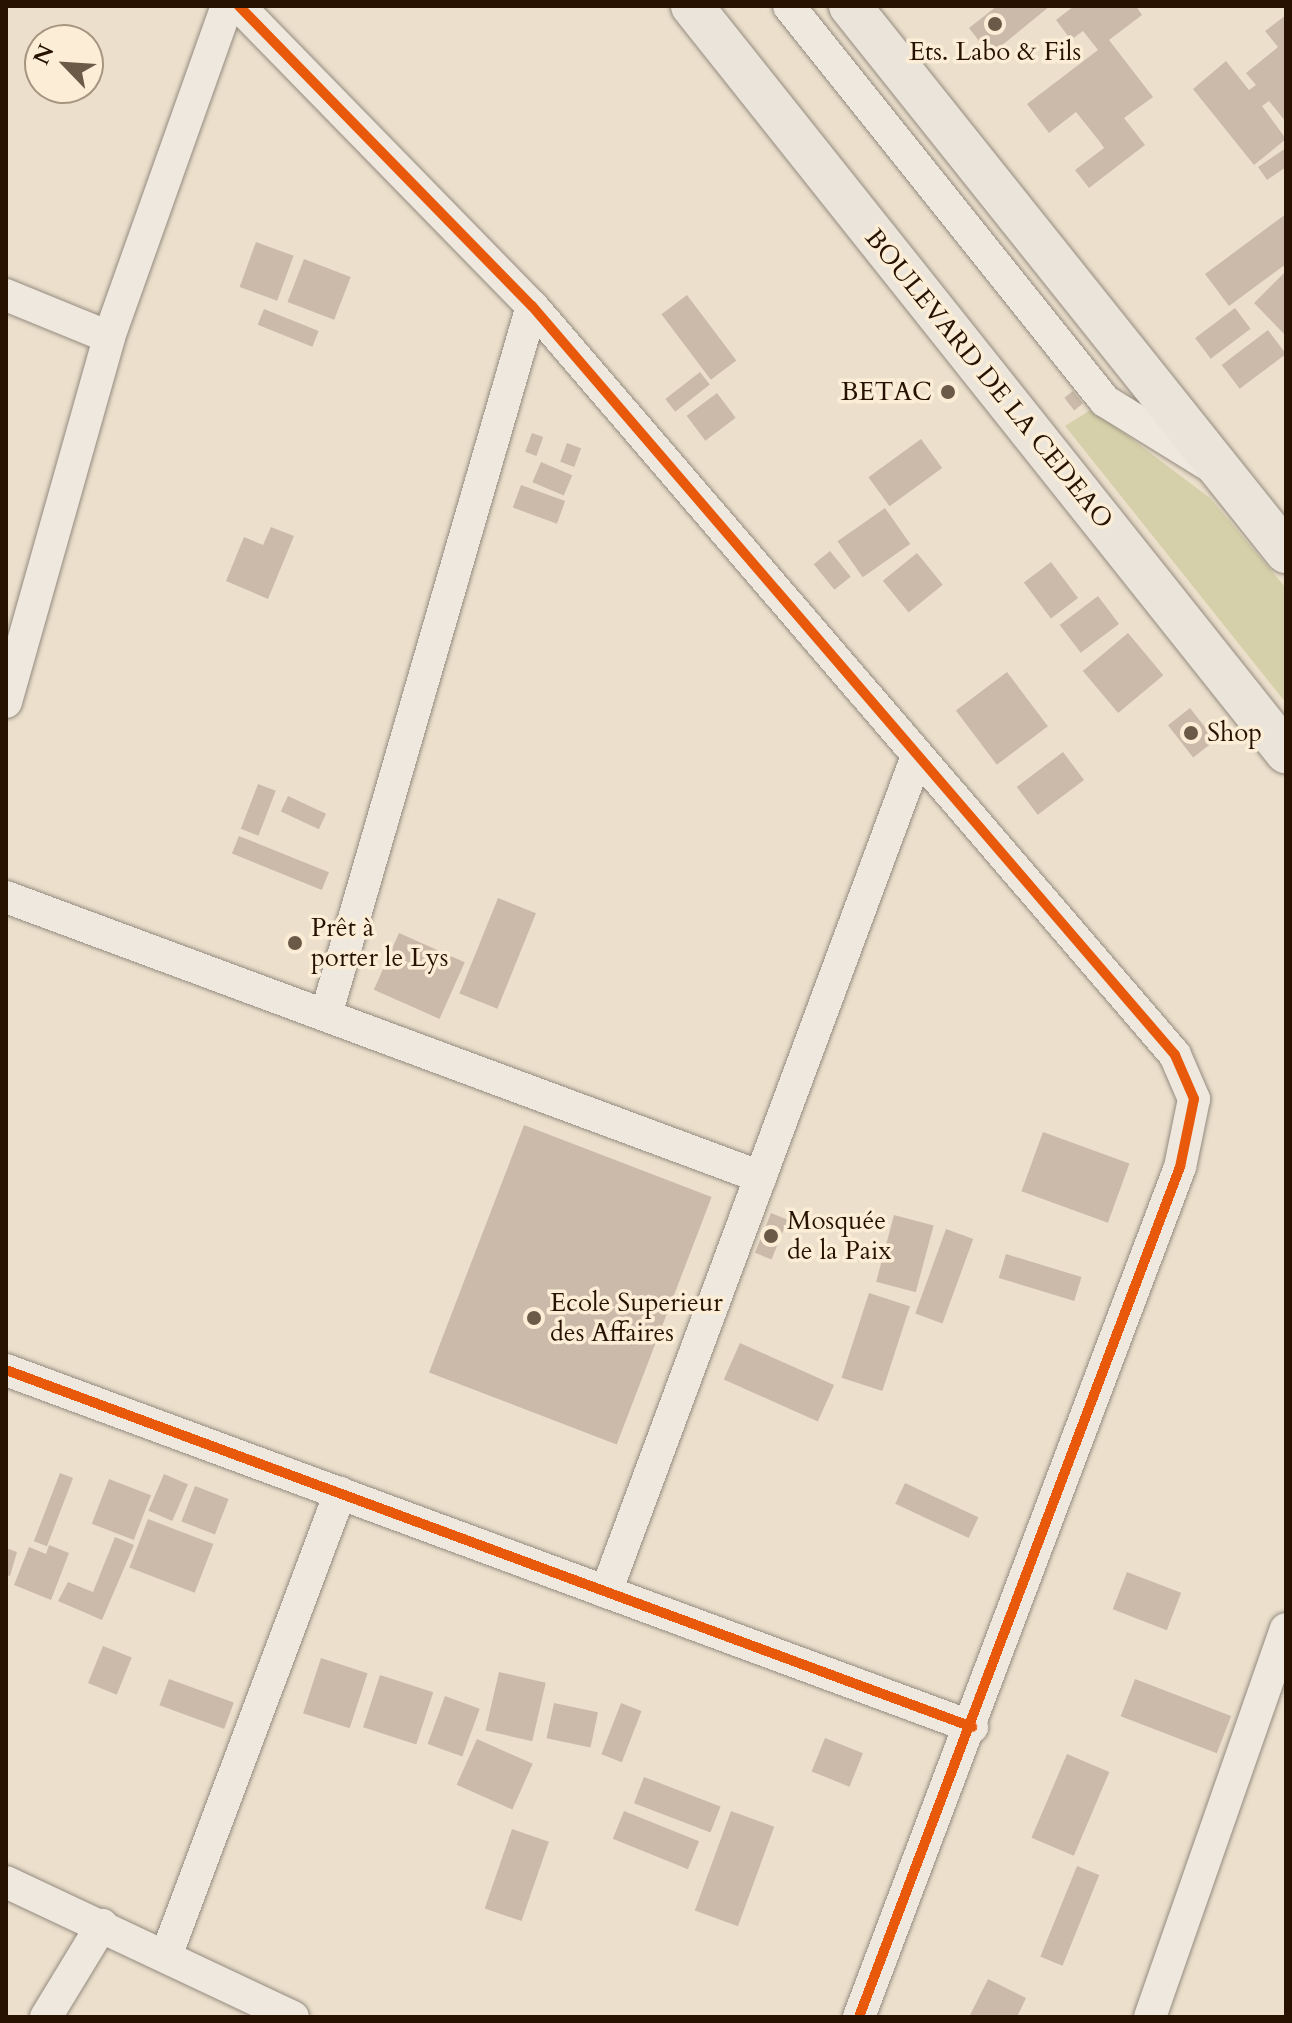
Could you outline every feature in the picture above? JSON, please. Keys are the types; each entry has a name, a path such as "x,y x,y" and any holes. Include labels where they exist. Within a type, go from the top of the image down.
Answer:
{"main road":[{"name":"BOULEVARD DE LA CEDEAO","path":"692,6 1286,752"},
{"path":"850,6 1216,470 1286,552"}],"street":[{"path":"6,702 109,337 227,6"},
{"path":"239,6 532,306 916,759 1175,1055 1194,1099 1180,1167 972,1727 859,2017"},
{"path":"789,6 1105,401 1216,470"},
{"path":"6,295 109,337"},
{"path":"326,1015 532,306"},
{"path":"606,1592 916,759"},
{"path":"6,897 761,1177"},
{"path":"6,1370 972,1727"},
{"path":"166,1956 340,1493"},
{"path":"1150,2017 1286,1629"},
{"path":"6,1882 293,2017"},
{"path":"46,2017 102,1925"}],"shaded area":[{"path":"1092,409 1210,498 1286,588 1286,703 1065,426"}],"building":[{"path":"997,6 1050,6 990,55 969,28"},
{"path":"1074,6 1136,6 1142,15 1109,40 1153,97 1124,118 1145,145 1089,188 1075,170 1104,148 1100,142 1076,112 1049,133 1027,104 1098,50 1083,31 1071,40 1056,20"},
{"path":"1286,15 1286,122 1269,101 1262,106 1286,139 1254,165 1193,89 1226,61 1249,90 1256,85 1246,73 1278,47 1265,31"},
{"path":"1286,148 1286,167 1267,180 1258,167"},
{"path":"1286,214 1286,264 1229,306 1205,274"},
{"path":"256,242 294,256 277,301 240,287"},
{"path":"304,259 351,277 334,320 288,302"},
{"path":"1286,271 1286,336 1254,303"},
{"path":"687,295 736,360 711,380 661,314"},
{"path":"1235,308 1251,329 1211,359 1195,338"},
{"path":"264,309 319,331 312,347 258,325"},
{"path":"1268,330 1286,354 1240,389 1222,365"},
{"path":"700,372 710,385 675,412 665,399"},
{"path":"1073,391 1083,404 1074,410 1064,398"},
{"path":"717,393 736,418 705,441 687,416"},
{"path":"532,433 543,437 536,456 525,452"},
{"path":"921,439 942,468 890,506 868,477"},
{"path":"567,443 581,448 574,467 560,462"},
{"path":"541,462 572,475 564,496 532,482"},
{"path":"521,485 565,501 557,524 513,508"},
{"path":"885,508 910,544 863,577 837,541"},
{"path":"271,527 294,536 268,599 226,581 244,537 263,545"},
{"path":"830,551 851,577 834,590 814,564"},
{"path":"917,553 943,585 909,613 883,581"},
{"path":"1051,562 1078,598 1051,618 1024,582"},
{"path":"1098,596 1119,624 1081,653 1060,625"},
{"path":"1128,633 1163,675 1118,713 1083,671"},
{"path":"1007,672 1048,726 997,765 956,711"},
{"name":"Shop","path":"1190,708 1215,740 1193,758 1168,725"},
{"path":"1063,752 1084,780 1038,815 1017,787"},
{"path":"258,784 276,791 259,836 241,829"},
{"path":"288,796 326,814 319,829 281,811"},
{"path":"239,836 329,872 322,890 232,854"},
{"path":"498,898 536,913 497,1009 459,993"},
{"path":"399,933 465,962 440,1019 374,990"},
{"path":"524,1125 712,1197 617,1444 429,1372"},
{"path":"1043,1132 1129,1163 1108,1223 1021,1191"},
{"name":"Mosquée de la Paix","path":"771,1213 788,1220 772,1260 755,1253"},
{"path":"894,1215 934,1226 916,1292 876,1282"},
{"path":"946,1229 973,1239 942,1323 915,1314"},
{"path":"1006,1254 1082,1277 1074,1301 999,1278"},
{"path":"869,1293 910,1306 882,1391 841,1378"},
{"path":"740,1343 834,1385 818,1421 724,1380"},
{"path":"60,1473 73,1478 47,1546 34,1541"},
{"path":"164,1474 188,1484 172,1521 148,1511"},
{"path":"109,1479 151,1495 134,1540 92,1524"},
{"path":"905,1483 978,1517 969,1538 895,1504"},
{"path":"195,1486 229,1499 215,1534 181,1521"},
{"path":"148,1519 213,1544 195,1593 129,1568"},
{"path":"115,1537 134,1545 102,1620 58,1601 68,1582 93,1592"},
{"path":"49,1545 69,1553 51,1600 14,1585 29,1547 46,1554"},
{"path":"6,1548 17,1552 10,1576 6,1575"},
{"path":"1127,1572 1181,1593 1167,1630 1113,1609"},
{"path":"103,1646 132,1658 117,1695 88,1683"},
{"path":"321,1658 368,1673 350,1728 303,1713"},
{"path":"499,1672 546,1683 532,1741 486,1730"},
{"path":"380,1675 433,1692 416,1745 363,1727"},
{"path":"169,1679 234,1703 224,1729 159,1705"},
{"path":"1135,1679 1231,1716 1217,1753 1121,1716"},
{"path":"445,1696 480,1709 462,1757 428,1744"},
{"path":"554,1703 598,1712 591,1748 547,1738"},
{"path":"621,1703 642,1711 622,1762 601,1754"},
{"path":"825,1738 863,1753 850,1787 812,1771"},
{"path":"477,1739 533,1764 512,1809 457,1785"},
{"path":"1067,1754 1109,1772 1074,1856 1031,1838"},
{"path":"644,1777 721,1806 711,1833 634,1803"},
{"path":"624,1811 699,1841 688,1869 613,1839"},
{"path":"731,1811 774,1827 738,1926 695,1911"},
{"path":"512,1829 549,1842 522,1921 485,1908"},
{"path":"1077,1866 1099,1875 1063,1966 1040,1957"},
{"path":"988,1979 1026,1998 1017,2017 969,2017"}],"cycle path":[{"path":"239,6 532,306 1175,1055 1194,1099 1180,1167 859,2017"},
{"path":"6,1370 972,1727"}],"place":[{"name":"Ets. Labo & Fils","path":"995,24"},
{"name":"BETAC","path":"948,392"},
{"name":"Shop","path":"1191,733"},
{"name":"Prêt à porter le Lys","path":"295,943"},
{"name":"Mosquée de la Paix","path":"771,1236"},
{"name":"Ecole Superieur des Affaires","path":"534,1318"}]}
